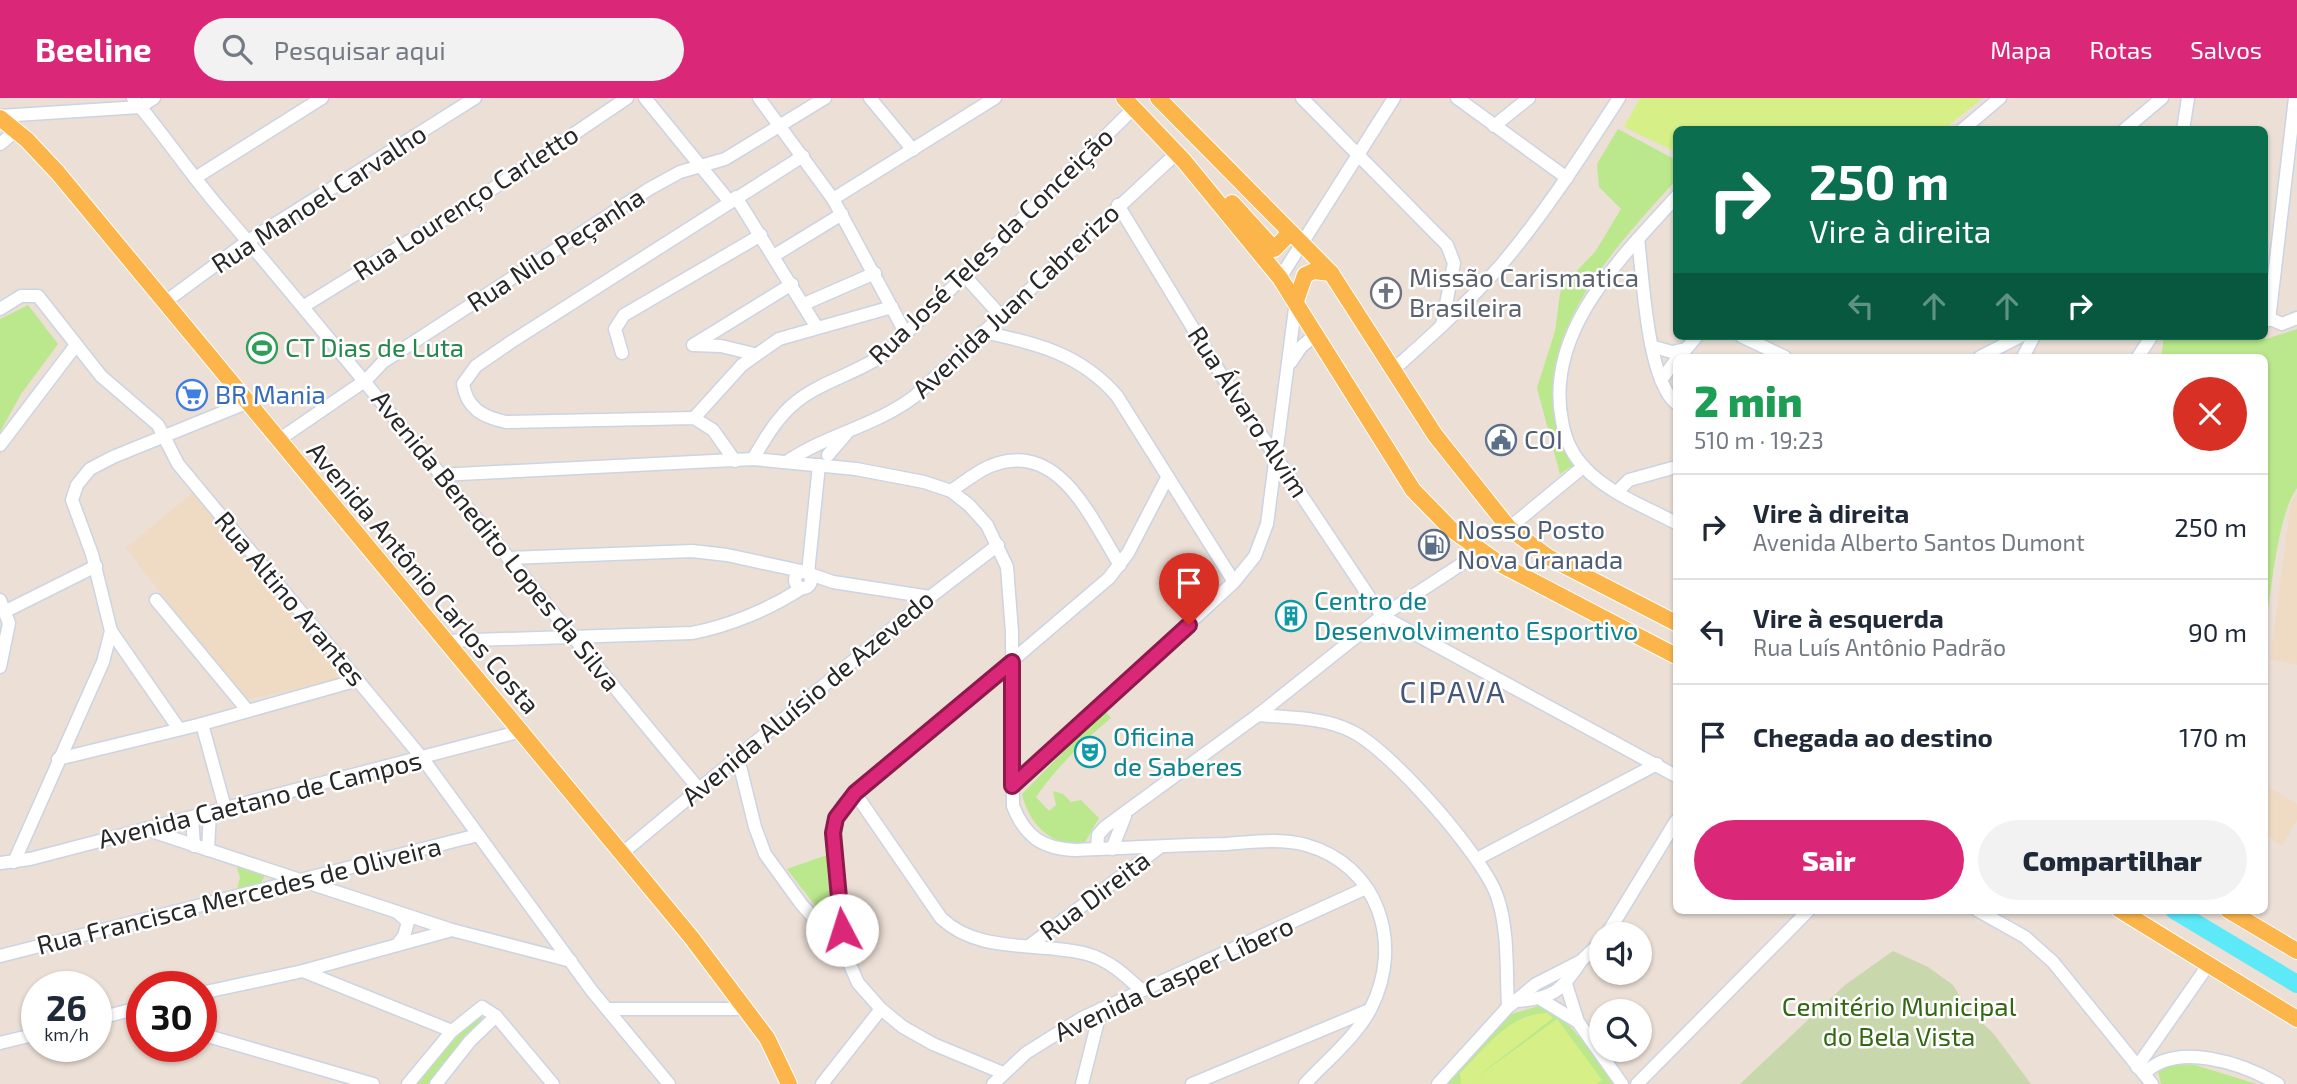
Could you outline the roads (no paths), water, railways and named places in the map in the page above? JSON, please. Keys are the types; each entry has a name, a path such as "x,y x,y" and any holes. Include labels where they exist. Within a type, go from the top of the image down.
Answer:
{"main road":[{"path":"1158,98 1331,273 1450,455 1509,528 1549,557 1673,621"},
{"path":"1129,103 1180,157 1280,278 1413,490 1434,514 1480,552 1673,654"},
{"name":"Avenida Antônio Carlos Costa","path":"0,117 47,161 620,855 691,937 767,1038 789,1084"},
{"path":"1180,157 1201,169 1273,248 1296,238"},
{"path":"1296,301 1302,279 1309,272 1331,273"},
{"path":"2127,914 2297,1019"},
{"path":"2235,914 2297,951"}],"street":[{"path":"0,117 154,98"},
{"path":"195,178 323,98"},
{"name":"Rua Manoel Carvalho","path":"164,302 248,241 475,98"},
{"name":"Rua Lourenço Carletto","path":"304,306 479,198 627,98"},
{"path":"645,98 761,235 816,326"},
{"path":"759,98 833,199 875,272 906,334"},
{"name":"Rua Nilo Peçanha","path":"277,441 366,380 383,362 649,189 680,172 725,159 825,98"},
{"path":"870,98 913,150"},
{"path":"833,199 995,98"},
{"path":"1302,98 1435,231 1452,253 1454,263 1442,326"},
{"path":"1280,278 1296,238 1394,98"},
{"path":"1457,98 1567,178"},
{"path":"1494,126 1529,98"},
{"path":"1393,370 1442,326 1500,266 1567,178 1619,98"},
{"path":"1967,126 2000,98"},
{"path":"2129,126 2162,98"},
{"path":"2184,126 2188,98"},
{"path":"2268,310 2295,98"},
{"name":"Avenida Benedito Lopes da Silva","path":"136,102 195,178 366,380 439,475 570,636 699,789"},
{"name":"Rua José Teles da Conceição","path":"753,459 778,421 798,401 874,362 906,334 1129,103"},
{"path":"0,144 16,131"},
{"path":"735,461 713,430 694,418 506,422 484,416 473,408 463,384 475,366 803,156"},
{"name":"Avenida Juan Cabrerizo","path":"788,461 809,447 846,435 905,404 1118,205 1180,157"},
{"path":"1673,200 1638,239 1582,314 1562,365 1559,409 1565,436 1583,467 1617,492 1673,521"},
{"name":"Rua Álvaro Alvim","path":"1118,205 1222,376 1278,456 1382,616"},
{"path":"775,255 842,214"},
{"path":"622,353 615,329 624,315 761,235"},
{"path":"1638,239 1661,380 1673,398"},
{"path":"804,303 875,272"},
{"path":"963,274 1000,315"},
{"path":"754,354 721,346 693,345 792,284"},
{"path":"0,309 21,296 33,293 41,299 118,394 148,416 165,434"},
{"path":"1012,786 1234,582 1255,556 1262,540 1278,456 1296,301"},
{"path":"694,418 754,354 779,339 816,326 892,307"},
{"path":"2268,318 2282,324 2297,318"},
{"path":"983,332 1047,347 1092,371 1117,396 1234,582"},
{"path":"1289,365 1301,347 1316,334"},
{"path":"1682,354 1694,340"},
{"path":"1749,340 1779,354"},
{"path":"1986,354 2013,340"},
{"path":"0,445 76,345"},
{"path":"1654,347 1678,354"},
{"path":"1661,380 1673,365"},
{"path":"179,729 111,631 96,566 72,500 77,485 90,470 165,434 246,403"},
{"name":"Rua Altino Arantes","path":"165,434 178,464 423,759 571,961 668,1084"},
{"name":"Avenida Juan Cabrerizo","path":"825,461 846,435"},
{"path":"443,641 692,634 777,603 803,578 825,461 824,441"},
{"path":"805,463 809,447"},
{"path":"439,475 753,459 805,463 825,461 924,482 951,492 979,516 998,545 1007,567 1012,662 1013,806 1020,822 1040,844 1066,850 1272,842 1305,845 1350,866 1366,888 1381,918 1387,947 1383,979 1370,1010 1305,1084"},
{"path":"951,492 987,468 1000,463 1030,463 1051,469 1071,487 1120,565"},
{"path":"1509,528 1583,467"},
{"path":"1617,492 1629,480 1673,468"},
{"path":"1003,1073 933,1044 902,1027 881,1009 858,983 844,951 833,833 836,818 855,793 1086,600 1120,565 1167,478"},
{"name":"Avenida Aluísio de Azevedo","path":"620,855 930,597 998,545"},
{"path":"508,558 677,550 727,555 774,565 803,578 930,597"},
{"path":"1097,849 1101,831 1258,715 1382,616 1480,552"},
{"path":"0,667 9,638 3,605 96,566"},
{"path":"156,600 248,711"},
{"path":"1382,616 1673,774"},
{"path":"14,862 103,662 111,631"},
{"path":"58,760 202,724 358,680"},
{"path":"1258,715 1336,725 1372,742 1414,784 1477,859 1490,881 1501,911 1512,1004"},
{"path":"202,724 225,808"},
{"name":"Avenida Caetano de Campos","path":"0,863 14,862 423,759 518,732"},
{"path":"738,758 755,827 765,854 802,905 844,951"},
{"path":"1477,859 1657,764"},
{"path":"855,793 941,918 956,932 979,940 1099,959 1125,975 1141,990"},
{"path":"208,850 210,812"},
{"path":"1112,849 1128,813"},
{"path":"192,817 194,846"},
{"path":"1614,922 1673,826"},
{"path":"145,829 452,930 571,961"},
{"name":"Rua Francisca Mercedes de Oliveira","path":"0,956 478,835"},
{"name":"Rua Direita","path":"1029,946 1161,847"},
{"name":"Avenida Casper Líbero","path":"993,1084 1051,1036 1101,1009 1366,888"},
{"path":"393,910 408,922 404,936 397,945"},
{"path":"1637,1084 1805,914"},
{"path":"1983,914 2025,937 2053,961 2144,1075"},
{"path":"217,990 303,971 452,930"},
{"path":"1512,1004 1542,1000 1566,984 1589,953"},
{"path":"1438,1084 1512,1004 1536,984 1581,961"},
{"path":"2144,1075 2161,1035 2209,964"},
{"path":"303,971 452,1031"},
{"path":"1566,984 1578,1022 1622,1084"},
{"path":"1542,1000 1578,1022"},
{"path":"408,1084 452,1031 482,1007 496,1016 553,1084"},
{"path":"608,1009 745,1009"},
{"path":"822,1084 881,1009"},
{"path":"1082,1084 1101,1009"},
{"path":"112,1014 126,1010"},
{"path":"1192,1084 1370,1010"},
{"path":"423,1066 437,1083 470,1041 496,1016"},
{"path":"2161,1035 2161,1052 2166,1061"},
{"path":"0,1043 21,1038"},
{"path":"217,1039 373,1084"},
{"path":"2144,1075 2154,1065 2195,1058 2250,1070 2278,1084"}],"waterway":[{"path":"2181,914 2297,984"}],"place":[{"name":"Missão Carismatica Brasileira","path":"1386,293"},
{"name":"CT Dias de Luta","path":"262,348"},
{"name":"BR Mania","path":"192,395"},
{"name":"COI","path":"1501,440"},
{"name":"Nosso Posto Nova Granada","path":"1434,545"},
{"name":"Centro de Desenvolvimento Esportivo","path":"1291,616"},
{"name":"Oficina de Saberes","path":"1090,752"}],"district":[{"name":"CIPAVA","path":"1453,693"}],"park label":[{"name":"Cemitério Municipal do Bela Vista","path":"1899,1022"}]}
